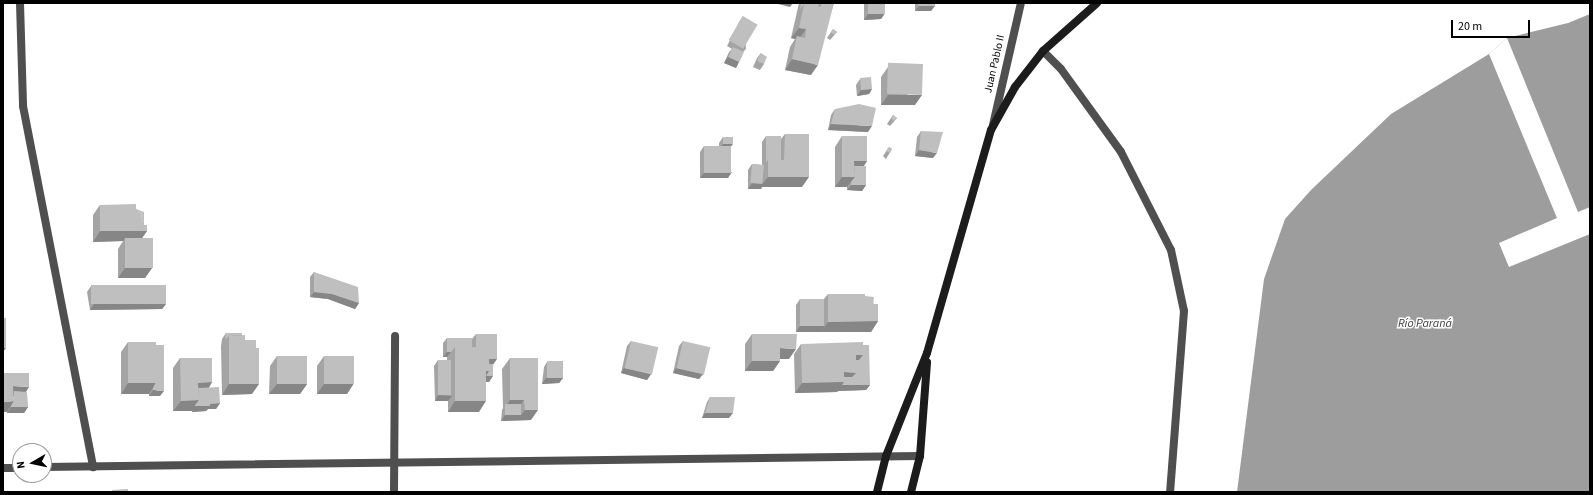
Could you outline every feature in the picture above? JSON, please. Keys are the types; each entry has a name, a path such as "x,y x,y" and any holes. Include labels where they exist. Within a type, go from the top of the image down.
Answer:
{"main road":[{"path":"877,492 886,456 927,353 991,130 1015,87 1043,50 1096,3"},
{"path":"911,492 920,456 927,353"}],"street":[{"path":"20,3 23,106 93,467"},
{"name":"Juan Pablo II","path":"991,130 1021,3"},
{"path":"1043,50 1061,69 1121,152 1170,250 1184,311 1170,492"},
{"path":"394,492 395,336"},
{"path":"52,467 920,456"}],"water":[{"name":"Río Paraná","path":"1590,14 1590,492 1237,492 1264,279 1285,219 1311,190 1391,114 1489,54 1507,38 1568,23"}],"pier":[{"path":"1507,38 1578,212 1590,207 1590,234 1509,267 1499,243 1557,218 1489,54"}],"building":[{"path":"801,3 819,3 818,7 804,4 800,9"},
{"path":"821,3 834,3 818,65 792,59 797,36 805,38 806,29 799,28 804,4 821,7"},
{"path":"868,3 885,3 885,14 868,14"},
{"path":"918,3 935,3 935,6 918,6"},
{"path":"743,16 758,25 743,49 729,40"},
{"path":"833,29 837,32 834,35 831,32"},
{"path":"733,47 744,52 739,62 729,57"},
{"path":"761,53 767,57 764,64 757,61"},
{"path":"888,63 923,64 922,95 887,94"},
{"path":"871,77 872,89 861,90 860,78"},
{"path":"859,104 876,108 872,126 831,124 835,109"},
{"path":"893,115 897,118 894,121 891,118"},
{"path":"921,131 943,132 937,153 919,150"},
{"path":"785,134 809,134 809,177 768,177 768,160 784,160"},
{"path":"766,136 781,136 781,160 768,160 766,162"},
{"path":"842,136 867,136 867,161 854,161 855,177 842,177"},
{"path":"723,137 733,137 733,144 723,144"},
{"path":"704,146 731,146 731,173 704,173"},
{"path":"889,147 892,149 890,153 886,151"},
{"path":"752,164 764,165 762,184 750,183"},
{"path":"854,166 866,166 866,185 851,185 851,182 855,177"},
{"path":"136,204 136,213 141,212 143,225 147,225 147,231 100,231 100,205"},
{"path":"136,209 144,212 144,225 141,212 136,213"},
{"path":"125,238 153,238 153,268 125,268"},
{"path":"314,272 358,287 359,303 332,294 314,292"},
{"path":"91,285 166,285 166,304 91,304"},
{"path":"828,294 865,294 865,304 878,304 878,321 828,322"},
{"path":"865,296 874,297 873,305 864,304"},
{"path":"800,299 824,299 824,326 800,326"},
{"path":"3,318 6,318 6,348 3,348"},
{"path":"226,333 242,333 242,335 229,336 225,340"},
{"path":"476,334 497,334 497,359 489,359 489,371 486,371 486,401 455,401 455,347 476,347"},
{"path":"752,334 797,334 796,349 780,348 780,361 752,361"},
{"path":"245,335 245,348 259,348 259,384 229,384 229,336"},
{"path":"447,338 472,338 472,347 455,347 451,352 447,352"},
{"path":"245,340 256,340 256,348 245,348"},
{"path":"631,341 658,347 652,375 625,368"},
{"path":"683,341 710,347 704,375 677,368"},
{"path":"128,342 156,342 156,383 128,383"},
{"path":"863,342 863,355 856,355 856,373 844,372 844,382 802,383 801,344"},
{"path":"156,345 164,345 164,391 153,390 156,383"},
{"path":"863,345 869,345 870,385 842,385 844,382 844,377 852,377 856,373 856,360 859,360 863,355"},
{"path":"277,356 307,356 307,384 277,384"},
{"path":"324,356 354,356 354,384 324,384"},
{"path":"180,358 212,358 212,382 198,383 199,400 181,401"},
{"path":"510,358 538,358 538,410 525,410 524,400 510,400"},
{"path":"438,360 451,360 451,395 438,395"},
{"path":"547,361 563,361 563,378 547,378"},
{"path":"489,364 493,364 493,376 486,376 489,371"},
{"path":"3,373 29,373 29,387 13,386 14,401 3,402"},
{"path":"219,387 220,403 210,404 210,406 195,406 199,400 198,388"},
{"path":"14,391 27,392 28,407 11,407 14,401"},
{"path":"710,397 735,397 733,413 705,413"},
{"path":"505,404 521,404 521,415 505,415"},
{"path":"128,489 128,492 112,492 112,490"}]}
